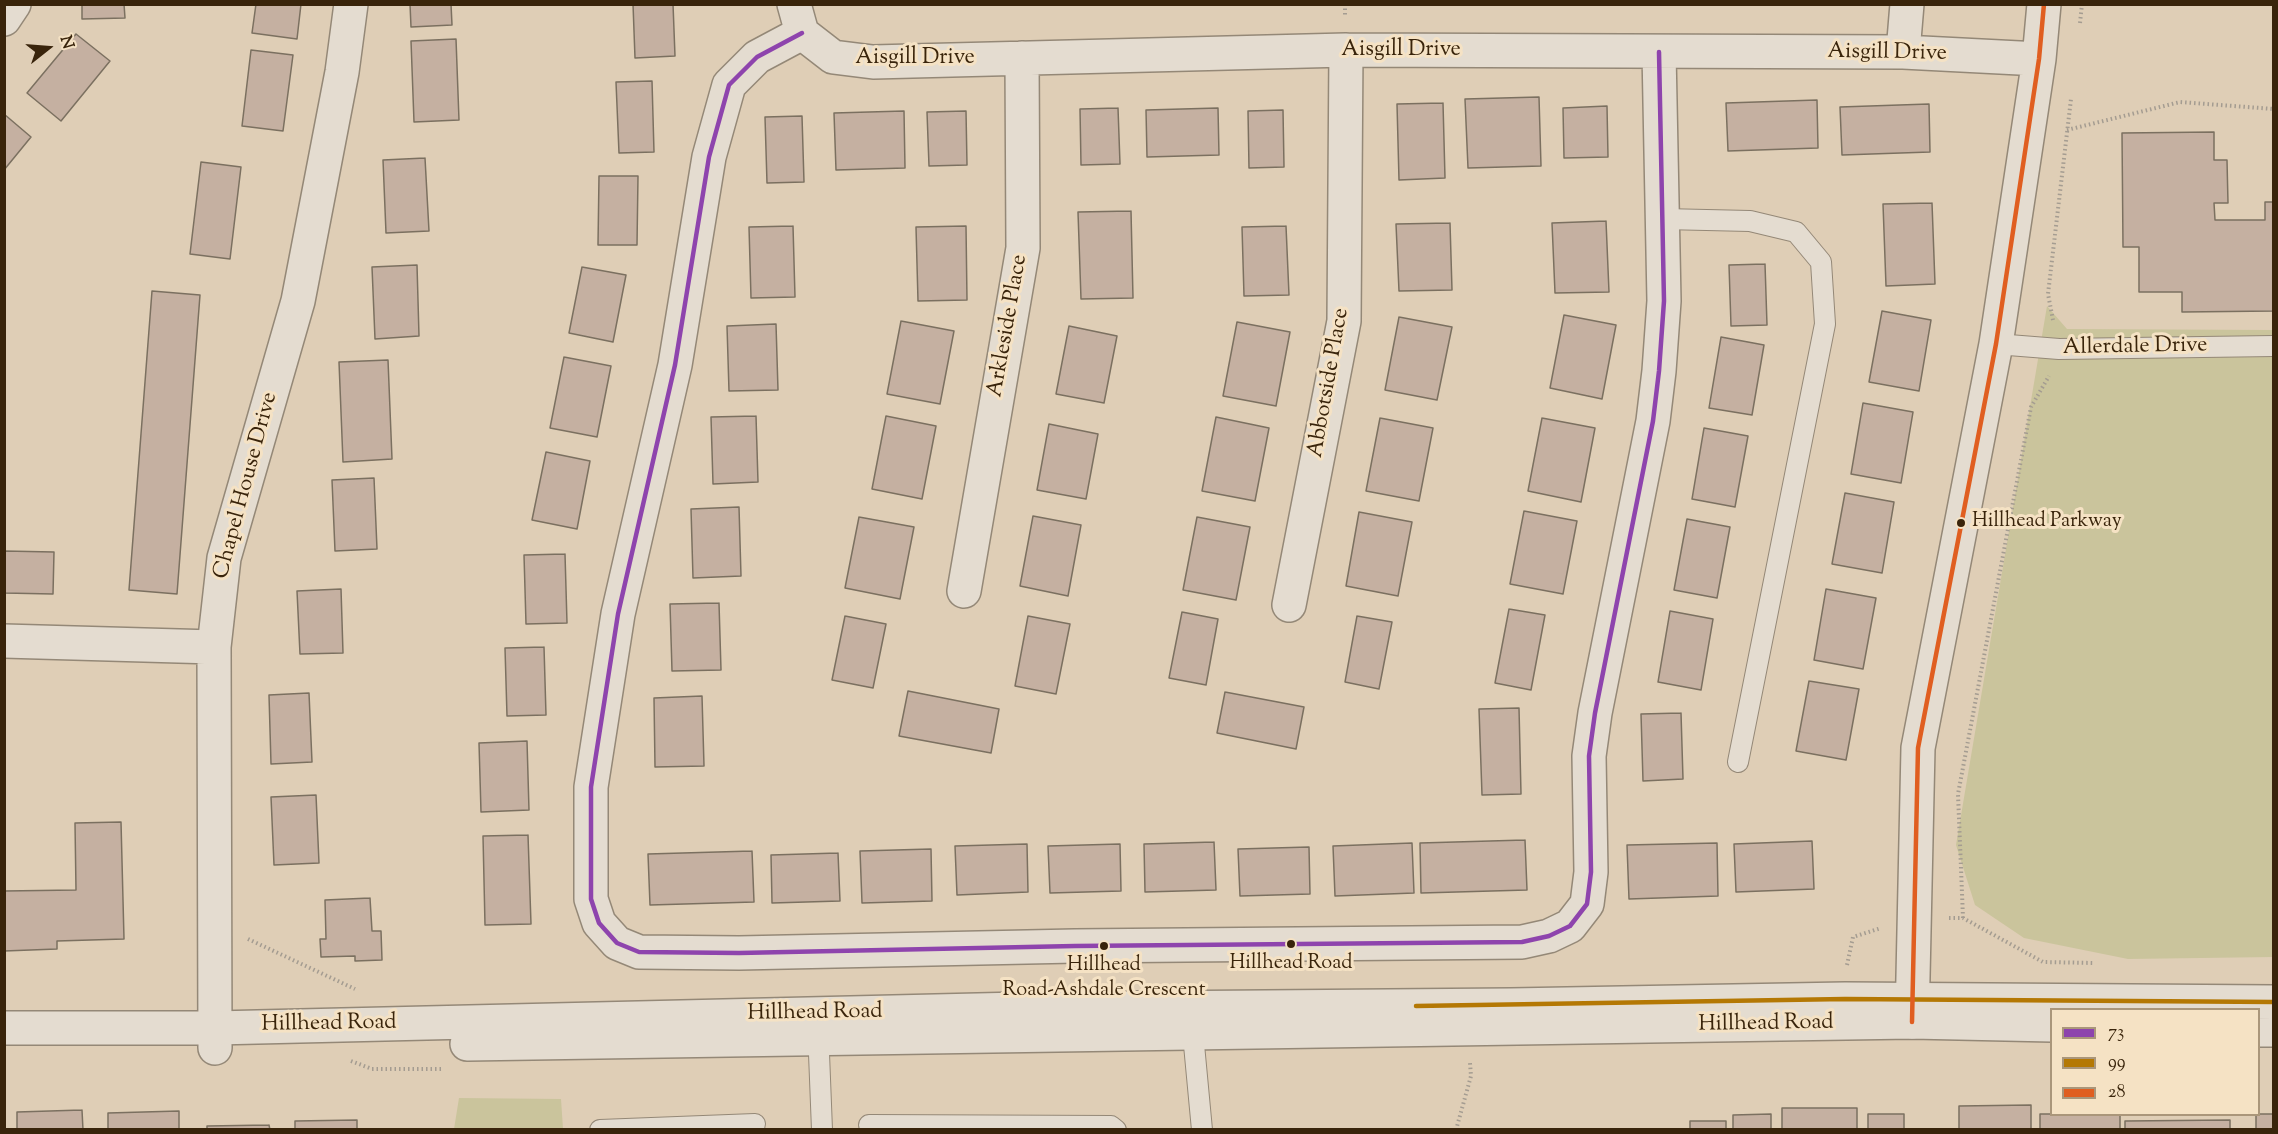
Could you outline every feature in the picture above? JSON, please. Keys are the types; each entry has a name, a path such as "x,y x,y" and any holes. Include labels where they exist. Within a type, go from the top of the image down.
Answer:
{"street":[{"path":"4,19 14,4"},
{"name":"Chapel House Drive","path":"215,1038 214,647 224,558 298,302 342,72 351,4"},
{"path":"1903,52 1907,4"},
{"path":"1911,1011 1918,748 1996,344 2039,60 2044,4"},
{"path":"798,19 729,85 709,157 675,365 618,614 591,787 591,899 599,923 616,943 639,952 739,953 1063,946 1522,942 1549,936 1569,926 1587,904 1591,872 1589,756 1595,713 1653,421 1664,301 1659,52"},
{"name":"Aisgill Drive","path":"798,19 833,57 873,62 1346,51 1903,52 2039,60"},
{"name":"Abbotside Place","path":"1289,605 1344,321 1346,51"},
{"name":"Arkleside Place","path":"964,591 1023,248 1022,58"},
{"path":"4,641 214,647"},
{"name":"Hillhead Road","path":"4,1049 215,1038 818,1027 1845,999 1911,1011 2050,1025"},
{"name":"Hillhead Road","path":"818,1027 1192,1034 1469,1029 1911,1011 2274,1002"},
{"name":"Hillhead Road","path":"4,1028 215,1038"}],"lane":[{"path":"1663,219 1750,221 1796,232 1821,262 1825,324 1738,762"},
{"name":"Allerdale Drive","path":"1996,344 2059,349 2274,346"},
{"path":"818,1027 822,1130"},
{"path":"1192,1034 1202,1130"},
{"path":"600,1130 755,1124"},
{"path":"869,1125 1111,1126 1116,1130"}],"path":[{"path":"2079,27 2082,4"},
{"path":"1963,918 1958,794 2031,407 2057,363 2059,349 2048,294 2071,96"},
{"path":"2067,130 2180,102 2274,109"},
{"path":"1845,999 1845,976 1853,937 1914,916 1963,918 2043,962 2101,964"},
{"path":"1456,1130 1471,1076 1469,1029"}],"shaded area":[{"path":"2047,306 2067,329 2273,330 2273,957 2128,959 2024,938 1975,905 1956,845"},
{"path":"459,1098 561,1099 563,1129 454,1129"}],"building":[{"path":"82,4 124,4 125,18 82,19"},
{"path":"256,4 301,4 297,39 252,33"},
{"path":"410,4 451,4 452,25 411,27"},
{"path":"633,4 673,4 675,56 635,58"},
{"path":"76,34 110,61 61,121 27,93"},
{"path":"456,39 459,120 414,122 411,41"},
{"path":"251,50 293,55 283,131 242,126"},
{"path":"652,81 654,152 619,153 616,82"},
{"path":"1539,97 1541,166 1468,168 1465,99"},
{"path":"1817,100 1818,148 1728,151 1726,103"},
{"path":"1443,103 1445,178 1399,180 1397,104"},
{"path":"1929,104 1930,152 1842,155 1840,107"},
{"path":"1607,106 1608,157 1564,158 1563,108"},
{"path":"1118,108 1120,164 1081,165 1080,109"},
{"path":"1218,108 1219,155 1147,157 1146,110"},
{"path":"1283,110 1284,167 1249,168 1248,111"},
{"path":"904,111 905,168 836,170 834,113"},
{"path":"966,111 967,165 929,166 927,112"},
{"path":"4,114 31,137 4,170"},
{"path":"802,116 804,182 767,183 765,117"},
{"path":"2214,132 2214,160 2227,160 2228,203 2214,203 2215,220 2265,220 2265,202 2274,202 2274,311 2182,312 2182,292 2139,292 2139,247 2123,247 2122,133"},
{"path":"425,158 429,231 386,233 383,160"},
{"path":"201,162 241,167 230,259 190,254"},
{"path":"599,176 638,176 637,245 598,245"},
{"path":"1932,203 1935,284 1886,286 1883,204"},
{"path":"1131,211 1133,298 1081,299 1078,212"},
{"path":"1606,221 1609,292 1555,293 1552,223"},
{"path":"1450,223 1452,290 1399,291 1396,224"},
{"path":"793,226 795,297 751,298 749,227"},
{"path":"966,226 967,300 918,301 916,227"},
{"path":"1286,226 1289,295 1244,296 1242,227"},
{"path":"1765,264 1767,325 1731,326 1729,265"},
{"path":"417,265 419,336 375,339 372,267"},
{"path":"582,267 626,275 613,342 569,333"},
{"path":"152,291 200,295 177,594 129,590"},
{"path":"1882,311 1931,320 1919,391 1869,382"},
{"path":"1564,315 1616,325 1602,399 1550,388"},
{"path":"1399,317 1452,327 1437,400 1385,390"},
{"path":"901,321 954,331 940,404 887,394"},
{"path":"1237,322 1290,332 1276,406 1223,396"},
{"path":"776,324 778,390 729,391 727,326"},
{"path":"1069,326 1117,336 1104,403 1056,394"},
{"path":"1721,337 1764,345 1752,415 1709,408"},
{"path":"564,357 611,366 597,437 550,428"},
{"path":"388,360 392,459 343,462 339,362"},
{"path":"1863,403 1913,412 1901,483 1851,474"},
{"path":"756,416 758,482 713,484 711,417"},
{"path":"886,416 936,426 922,499 872,489"},
{"path":"1216,417 1269,428 1255,501 1202,491"},
{"path":"1380,418 1433,428 1419,501 1366,491"},
{"path":"1542,418 1595,428 1581,502 1528,491"},
{"path":"1049,424 1098,434 1086,499 1037,490"},
{"path":"1704,428 1748,436 1735,507 1692,499"},
{"path":"546,452 590,461 577,529 532,520"},
{"path":"374,478 377,549 335,551 332,480"},
{"path":"1845,493 1894,502 1882,573 1832,564"},
{"path":"739,507 741,576 693,578 691,509"},
{"path":"1524,511 1577,521 1563,594 1510,584"},
{"path":"1359,512 1412,522 1398,596 1346,586"},
{"path":"1033,516 1081,525 1068,596 1020,586"},
{"path":"859,517 914,527 900,599 845,588"},
{"path":"1197,517 1250,527 1236,600 1183,590"},
{"path":"1687,519 1730,527 1717,598 1674,590"},
{"path":"4,551 54,552 53,594 4,593"},
{"path":"565,554 567,623 526,624 524,555"},
{"path":"341,589 343,653 300,654 297,591"},
{"path":"1826,589 1876,598 1863,669 1814,660"},
{"path":"719,603 721,670 672,671 670,604"},
{"path":"1509,609 1545,615 1531,690 1495,683"},
{"path":"1670,611 1713,619 1701,690 1658,682"},
{"path":"1182,612 1218,619 1206,685 1169,678"},
{"path":"845,616 886,624 873,688 832,680"},
{"path":"1028,616 1070,624 1056,694 1015,686"},
{"path":"1357,616 1392,622 1379,689 1345,682"},
{"path":"544,647 546,715 507,716 505,648"},
{"path":"1809,681 1859,689 1846,760 1796,751"},
{"path":"908,691 999,709 991,753 899,736"},
{"path":"1225,692 1304,707 1296,749 1217,733"},
{"path":"309,693 312,762 271,764 269,695"},
{"path":"702,696 704,766 655,767 654,698"},
{"path":"1519,708 1521,794 1482,795 1479,709"},
{"path":"1681,713 1683,779 1643,781 1641,714"},
{"path":"527,741 529,810 481,812 479,743"},
{"path":"316,795 319,863 274,865 271,797"},
{"path":"121,822 124,939 57,941 57,949 4,951 4,891 76,890 75,823"},
{"path":"528,835 531,924 485,925 483,836"},
{"path":"1525,840 1527,890 1421,893 1420,843"},
{"path":"1812,841 1814,889 1736,892 1734,844"},
{"path":"1214,842 1216,890 1145,892 1144,844"},
{"path":"1412,843 1414,893 1335,896 1333,846"},
{"path":"1717,843 1718,896 1629,899 1627,845"},
{"path":"1027,844 1028,892 957,895 955,846"},
{"path":"1120,844 1121,891 1050,893 1048,846"},
{"path":"1309,847 1310,894 1240,896 1238,849"},
{"path":"931,849 932,901 862,903 860,851"},
{"path":"752,851 754,902 650,905 648,854"},
{"path":"838,853 840,901 772,903 771,855"},
{"path":"370,898 372,931 381,931 382,960 355,961 355,956 321,957 320,939 326,939 325,900"},
{"path":"2031,1105 2031,1130 1959,1130 1959,1106"},
{"path":"1782,1108 1857,1108 1857,1130 1782,1130"},
{"path":"82,1110 83,1130 17,1130 17,1112"},
{"path":"179,1111 179,1130 108,1130 108,1113"},
{"path":"1771,1114 1771,1130 1733,1130 1733,1115"},
{"path":"1868,1114 1904,1114 1904,1130 1868,1130"},
{"path":"2040,1114 2120,1116 2120,1130 2040,1130"},
{"path":"2274,1114 2274,1130 2256,1130 2256,1116"},
{"path":"357,1120 357,1130 295,1130 295,1121"},
{"path":"2230,1120 2230,1130 2125,1130 2125,1121"},
{"path":"1690,1121 1726,1121 1726,1130 1690,1130"},
{"path":"269,1125 270,1130 207,1130 207,1126"}],"transit line":[{"name":"28","path":"1912,1022 1918,748 1996,344 2039,59 2044,4"},
{"name":"73","path":"802,33 757,57 729,85 709,157 675,365 618,614 591,787 591,899 599,923 617,943 639,952 739,953 1075,946 1522,942 1549,936 1570,926 1587,904 1591,872 1589,756 1595,713 1653,421 1659,371 1664,301 1659,52"},
{"name":"99","path":"1416,1006 1845,999 2274,1002"}],"place":[{"name":"Hillhead Parkway","path":"1961,523"},
{"name":"Hillhead Road","path":"1291,944"},
{"name":"Hillhead Road-Ashdale Crescent","path":"1104,946"}]}
